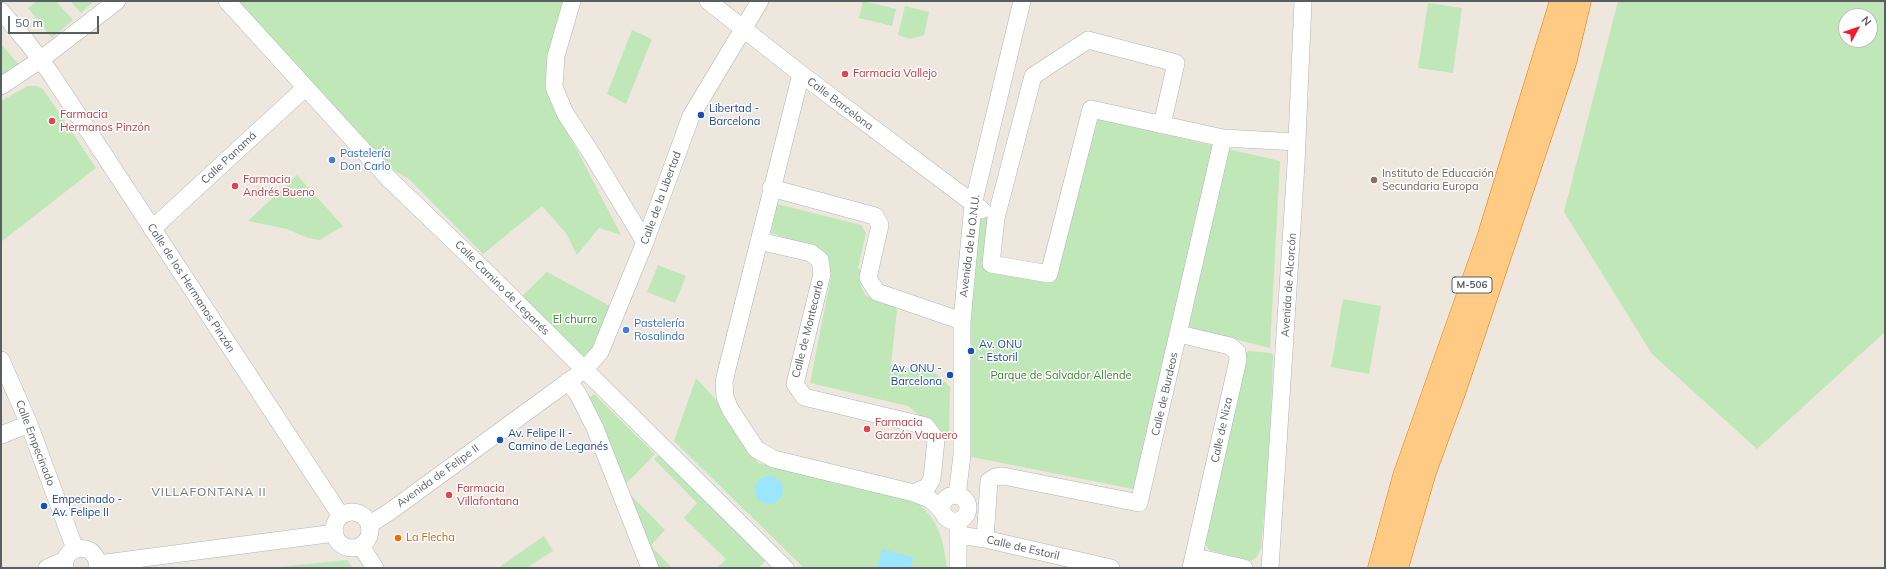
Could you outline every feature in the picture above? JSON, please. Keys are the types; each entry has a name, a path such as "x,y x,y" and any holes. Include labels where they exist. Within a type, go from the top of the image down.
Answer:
{"highway":[{"name":"M-506","path":"1379,568 1404,476 1488,238 1561,1"},
{"name":"M-506","path":"1397,568 1425,472 1455,390 1566,63 1580,1"},
{"path":"1409,568 1455,390"},
{"path":"1370,568 1384,520 1404,476"}],"street":[{"path":"1,86 40,60 117,1"},
{"name":"Calle Camino de Leganés","path":"227,1 389,179 486,272 785,568"},
{"path":"572,1 556,56 554,87 565,113 645,242"},
{"name":"Calle Barcelona","path":"708,1 973,205"},
{"name":"Calle de la Libertad","path":"584,370 600,352 645,242 691,116 760,1"},
{"name":"Avenida de la O.N.U.","path":"949,501 962,456 962,321 973,205 1022,1"},
{"name":"Avenida de Alcorcón","path":"1270,568 1297,142 1303,1"},
{"name":"Calle de los Hermanos Pinzón","path":"1,11 40,60 341,516"},
{"path":"1162,125 1176,63 1088,40 1033,76 996,218 991,264 1049,274 1091,109 1162,125 1223,138 1297,142"},
{"path":"801,74 771,188 724,382 725,397 730,409 756,449 774,459 914,493 931,500 949,501 963,499 967,504 967,512 958,528 958,568"},
{"name":"Calle Panamá","path":"152,229 305,88"},
{"name":"Calle de Burdeos","path":"985,539 990,481 995,477 1003,476 1139,503 1223,138"},
{"path":"771,188 875,216 880,225 868,278 877,292 962,321"},
{"path":"973,205 996,218"},
{"name":"Calle de Montecarlo","path":"759,241 811,253 820,260 822,274 795,384 804,397 926,426 936,440 932,479"},
{"name":"Calle de Niza","path":"1179,334 1230,346 1236,352 1238,360 1193,562"},
{"name":"Calle Empecinado","path":"1,360 28,424 68,559"},
{"name":"Avenida de Felipe II","path":"369,525 392,510 584,370"},
{"path":"568,381 578,394 595,428 650,568"},
{"path":"1,435 28,424"},
{"path":"914,493 927,487 932,479 938,490 949,501"},
{"path":"949,501 944,517 958,528"},
{"path":"354,513 361,515 369,525 369,537 361,546 353,548 344,546 338,541 334,533 337,521 341,516 354,513"},
{"name":"Calle de Estoril","path":"958,528 985,539 1111,568"},
{"path":"47,568 68,559 80,548 90,551 97,559 97,566 334,533"},
{"path":"361,546 375,568"},
{"path":"1193,562 1244,568"}],"green space":[{"path":"37,1 56,1 73,20 52,38 28,8"},
{"path":"70,1 94,1 81,13"},
{"path":"234,1 563,1 554,31 545,82 562,121 621,235 599,228 577,255 566,233 542,206 483,254 409,179 395,171"},
{"path":"863,1 896,9 892,26 859,18"},
{"path":"1618,1 1885,1 1885,332 1757,449 1652,354 1564,212"},
{"path":"1428,3 1462,8 1453,73 1418,68"},
{"path":"905,6 929,12 924,35 910,39 898,35"},
{"path":"632,30 652,39 626,104 607,94"},
{"path":"1,44 19,65 1,75"},
{"path":"28,86 37,86 43,89 96,168 1,242 1,101"},
{"name":"Parque de Salvador Allende","path":"1098,119 1280,161 1270,348 1175,324 1133,489 962,455 973,205 992,220 988,266 1055,279"},
{"path":"297,175 343,226 320,240 308,238 287,229 248,221"},
{"path":"777,204 861,225 866,233 858,268 862,272 861,287 866,296 893,303 897,310 891,365 935,373 950,387 949,441 908,406 810,383 831,277 826,260 817,248 771,233"},
{"path":"658,265 686,276 675,303 647,292"},
{"name":"El churro","path":"547,272 610,306 584,370 518,300"},
{"path":"1343,299 1381,306 1369,374 1331,367"},
{"path":"1248,351 1271,353 1273,355 1270,452 1261,548 1256,558 1250,561 1209,550 1204,541 1246,353"},
{"path":"696,378 718,402 758,463 915,501 930,515 935,523 944,548 947,568 804,568 674,441"},
{"path":"594,394 655,454 623,487 588,399"},
{"path":"660,454 767,559 759,568 717,568 726,559 684,518 697,503 654,459"},
{"path":"626,490 665,530 652,544 653,548 672,568 653,568"},
{"path":"544,536 553,551 526,568 498,568"},
{"path":"347,560 353,568 268,568"}],"water":[{"path":"769,476 775,477 779,480 782,484 782,496 779,500 775,503 769,504 763,503 759,500 756,496 755,490 756,484 759,480 763,477"},
{"path":"882,549 913,557 911,568 877,568"}],"place":[{"name":"Farmacia Vallejo","path":"845,74"},
{"name":"Libertad - Barcelona","path":"701,115"},
{"name":"Farmacia Hermanos Pinzón","path":"52,121"},
{"name":"Pastelería Don Carlo","path":"332,160"},
{"name":"Instituto de Educación Secundaria Europa","path":"1374,180"},
{"name":"Farmacia Andrés Bueno","path":"235,186"},
{"name":"Pastelería Rosalinda","path":"626,330"},
{"name":"Av. ONU - Estoril","path":"971,351"},
{"name":"Av. ONU - Barcelona","path":"950,375"},
{"name":"Farmacia Garzón Vaquero","path":"867,429"},
{"name":"Av. Felipe II - Camino de Leganés","path":"500,440"},
{"name":"Farmacia Villafontana","path":"449,495"},
{"name":"Empecinado - Av. Felipe II","path":"44,506"},
{"name":"La Flecha","path":"398,538"}],"district":[{"name":"VILLAFONTANA II","path":"209,492"}]}
